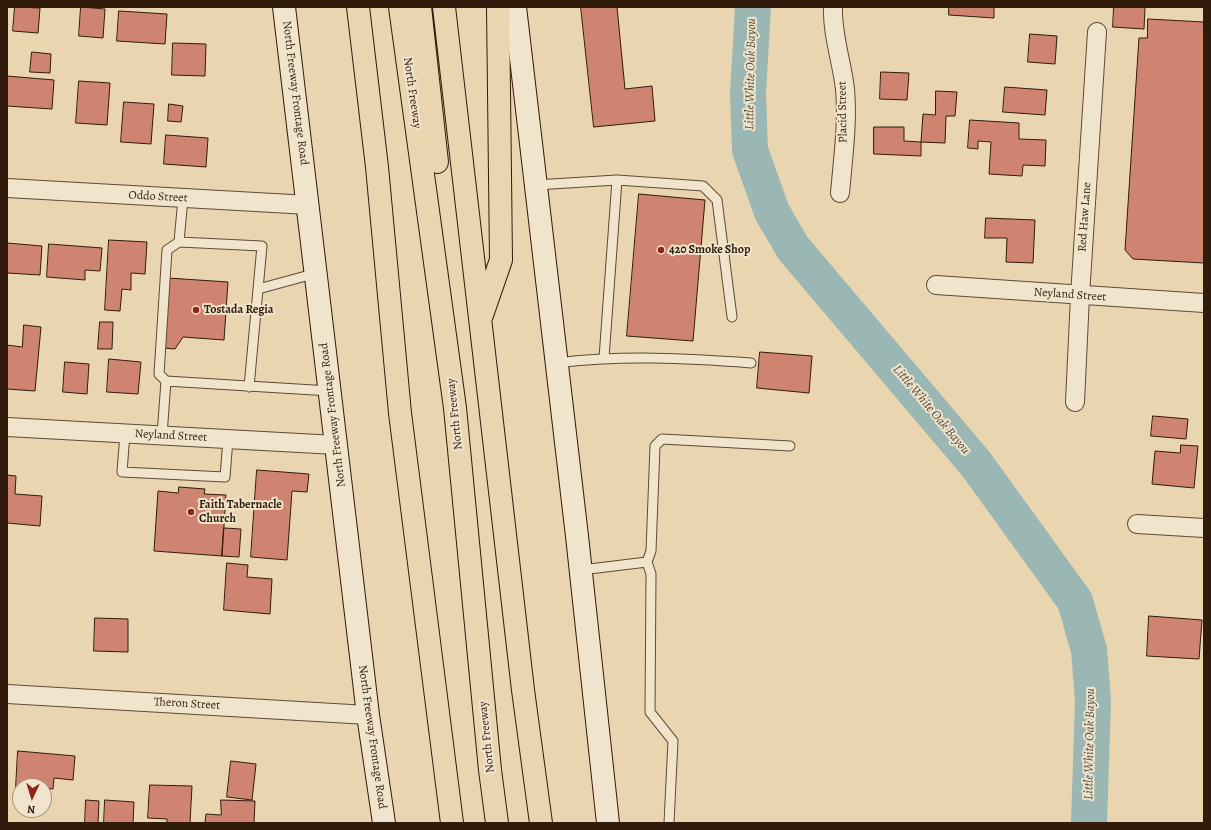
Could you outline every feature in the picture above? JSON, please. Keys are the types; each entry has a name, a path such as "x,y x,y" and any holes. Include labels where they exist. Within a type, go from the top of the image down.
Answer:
{"highway":[{"path":"358,7 377,167 400,413 452,823"},
{"name":"North Freeway","path":"400,7 455,408 490,770 497,823"},
{"path":"420,7 425,66 457,332 455,408"},
{"path":"444,7 480,322 541,823"},
{"path":"480,322 501,260 498,7"}],"main road":[{"name":"North Freeway Frontage Road","path":"284,7 309,205 368,715 384,823"},
{"path":"515,7 581,570 608,823"}],"street":[{"name":"Placid Street","path":"833,7 844,88 846,120 840,193"},
{"name":"Red Haw Lane","path":"1075,402 1080,296 1097,32"},
{"name":"Oddo Street","path":"7,188 309,205"},
{"name":"Neyland Street","path":"936,285 1080,296 1204,303"},
{"name":"Neyland Street","path":"7,427 336,445"},
{"path":"1137,524 1204,528"},
{"name":"Theron Street","path":"7,694 368,715"}],"lane":[{"path":"604,358 617,180"},
{"path":"535,185 617,180 703,186 717,200 732,317"},
{"path":"180,242 182,198"},
{"path":"250,386 262,246 180,242 167,250 159,374 166,381 330,392"},
{"path":"258,289 317,273"},
{"path":"556,363 604,358 685,358 751,363"},
{"path":"162,435 166,381"},
{"path":"125,433 122,472 225,477 228,439"},
{"path":"669,823 673,741 650,712 651,574 647,562 651,551 655,446 662,439 790,446"},
{"path":"581,570 647,562"}],"building":[{"path":"15,7 40,8 38,33 13,31"},
{"path":"81,7 105,9 103,38 79,36"},
{"path":"581,7 617,7 625,89 652,86 655,121 594,127"},
{"path":"949,7 994,7 994,18 949,15"},
{"path":"1114,7 1145,7 1144,29 1113,27"},
{"path":"119,11 167,14 165,44 117,41"},
{"path":"1148,19 1204,22 1204,263 1133,259 1125,250 1139,38 1147,38"},
{"path":"1030,34 1057,36 1055,64 1028,62"},
{"path":"173,43 206,44 205,76 172,75"},
{"path":"32,52 51,54 50,73 30,72"},
{"path":"881,72 909,73 907,100 880,99"},
{"path":"7,76 54,80 52,109 7,106"},
{"path":"79,81 110,83 107,125 76,123"},
{"path":"1005,87 1047,90 1045,115 1003,112"},
{"path":"936,91 957,92 955,116 946,116 945,143 921,142 923,114 935,115"},
{"path":"124,102 154,104 151,144 121,142"},
{"path":"169,104 183,106 181,122 168,121"},
{"path":"970,120 1019,123 1019,139 1046,140 1045,166 1023,165 1022,176 989,174 991,142 978,141 978,149 968,148"},
{"path":"874,127 904,127 904,141 921,142 921,156 874,154"},
{"path":"166,135 208,138 206,167 164,164"},
{"path":"639,194 705,200 693,341 627,336"},
{"path":"986,218 1035,220 1033,263 1006,262 1007,238 985,238"},
{"path":"109,240 147,242 145,274 131,273 131,290 122,289 120,311 105,310"},
{"path":"7,243 42,246 40,275 7,273"},
{"path":"49,244 102,248 100,271 85,270 85,280 47,277"},
{"name":"Tostada Regia","path":"168,278 228,282 224,340 183,337 175,349 163,348"},
{"path":"100,322 113,322 112,349 98,349"},
{"path":"24,325 41,327 35,391 7,389 7,345 22,347"},
{"path":"760,352 812,356 809,393 757,388"},
{"path":"109,359 141,362 138,394 107,392"},
{"path":"65,362 89,364 87,394 63,392"},
{"path":"1153,416 1188,419 1186,439 1151,436"},
{"path":"1181,445 1198,446 1194,488 1152,484 1155,451 1180,453"},
{"path":"257,470 309,474 307,492 292,491 287,560 251,557"},
{"path":"7,475 16,476 15,494 42,496 40,526 7,523"},
{"name":"Faith Tabernacle Church","path":"179,487 205,489 204,494 226,495 222,556 154,551 158,491 178,493"},
{"path":"224,528 241,529 239,557 222,556"},
{"path":"227,563 248,565 247,577 272,579 270,614 224,610"},
{"path":"1149,616 1202,620 1199,659 1147,656"},
{"path":"95,618 128,619 128,652 94,651"},
{"path":"18,751 75,756 73,780 54,778 53,789 52,778 16,778"},
{"path":"231,761 256,764 252,800 227,797"},
{"path":"150,785 192,786 190,823 167,823 167,819 148,818"},
{"path":"86,800 99,801 98,823 85,823"},
{"path":"105,800 134,802 133,823 104,823"},
{"path":"221,800 255,801 254,823 205,823 206,814 221,815"}],"waterway":[{"name":"Little White Oak Bayou","path":"753,7 748,93 750,150 772,212 793,248 976,464 1075,601 1089,650 1093,700 1089,823"}],"place":[{"name":"420 Smoke Shop","path":"661,250"},
{"name":"Tostada Regia","path":"196,310"},
{"name":"Faith Tabernacle Church","path":"191,512"}]}
